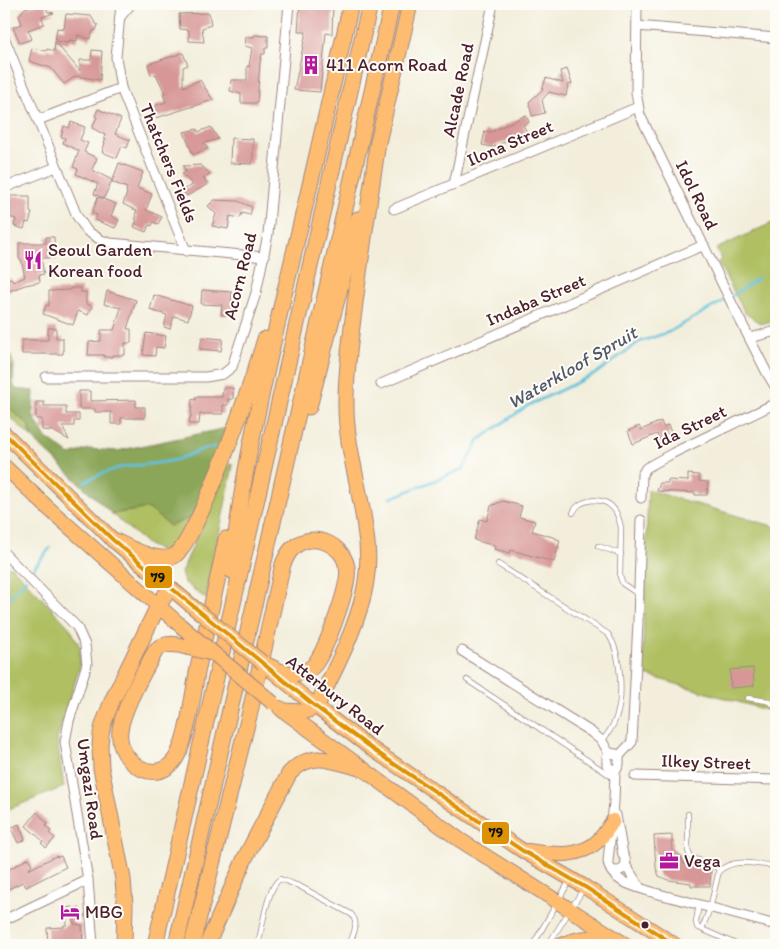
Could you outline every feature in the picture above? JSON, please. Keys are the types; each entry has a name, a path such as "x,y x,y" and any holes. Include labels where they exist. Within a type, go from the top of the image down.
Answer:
{"highway":[{"path":"230,610 234,543 246,473 267,372 351,4"},
{"path":"154,945 370,4"},
{"path":"176,945 392,4"},
{"path":"270,534 316,382 378,142 410,4"},
{"path":"279,707 296,712 316,707 353,626 362,601 366,580 368,558 365,528 347,423 346,381 358,278 378,142"},
{"path":"113,540 149,556 166,558 180,552 218,472 230,441 261,351 283,272 298,238"},
{"path":"212,653 187,647 168,644 156,650 130,701 120,732 120,743 127,758 136,767 150,771 166,768 177,757 182,741 220,567 242,455 267,372"},
{"path":"192,945 249,716 283,564 294,546 302,542 328,542 341,552 347,568 346,586 322,652 315,664 304,671 286,676 262,663"},
{"path":"124,945 125,905 122,879 101,768 100,746 102,725 158,606 170,588"},
{"path":"207,945 245,858 289,774 296,766 309,759 316,758 363,769"}],"main road":[{"name":"Atterbury Road","path":"4,432 113,540 262,663"},
{"path":"4,466 158,606 279,707 460,840 623,944"},
{"name":"Atterbury Road","path":"286,676 316,707 372,749 523,850 675,945"},
{"path":"523,850 552,854 570,854 580,851 596,842 613,821"},
{"path":"562,945 586,938 603,938 623,944"}],"street":[{"name":"Thatchers Fields","path":"121,4 116,57 121,88 186,251"},
{"path":"120,17 132,4"},
{"name":"Acorn Road","path":"46,377 206,378 223,374 232,367 256,293 264,257 269,224 289,4"},
{"name":"Alcade Road","path":"454,184 493,4"},
{"name":"Idol Road","path":"637,4 636,92 638,107 716,272 776,388"},
{"path":"637,26 776,38"},
{"name":"Thatchers Fields","path":"4,37 56,167 82,226 94,236 110,243 264,257"},
{"name":"Thatchers Fields","path":"38,120 121,88"},
{"name":"Ilona Street","path":"394,209 638,107"},
{"path":"4,188 56,167"},
{"name":"Indaba Street","path":"381,384 704,245"},
{"path":"750,338 776,331"},
{"name":"Ida Street","path":"641,498 642,475 646,468 776,403"},
{"path":"641,520 639,595 641,622 632,742 619,756 619,764 615,776 613,821 608,864 619,879 624,882 655,893 776,925"},
{"name":"Umgazi Road","path":"4,553 77,626 86,645 87,664 69,721 65,742 88,880 93,945"},
{"path":"462,651 591,732 602,742 609,753 619,756"},
{"path":"609,753 606,757 607,765 615,776"},
{"name":"Ilkey Street","path":"636,776 776,780"},
{"path":"614,802 626,866 639,886"},
{"path":"609,857 617,853 623,855"},
{"path":"612,870 620,871 626,866"},
{"path":"4,920 88,880"}],"lane":[{"path":"573,512 575,506 583,502 602,502 613,508 621,527 620,577 622,581 639,595"},
{"path":"598,546 621,554"},
{"path":"498,564 602,629 613,641 620,676 618,710 614,725 602,742"},
{"path":"467,680 615,776"},
{"path":"748,698 767,701 776,706"},
{"path":"688,814 688,851 691,858 716,865 719,871"},
{"path":"702,929 710,908 719,871 728,864 735,862 770,865"},
{"path":"258,945 268,901 275,882 280,879 299,886 351,914 355,918 356,923 349,945"},
{"path":"533,945 571,879"},
{"path":"548,945 585,887"},
{"path":"699,904 697,926 738,945"}],"green space":[{"path":"776,221 776,320 761,324 745,313 718,262 722,259 716,249"},
{"path":"4,339 14,365 7,371 6,397 9,406 27,423 32,438 4,411"},
{"path":"14,365 13,382 15,389 34,391 33,415 45,437 70,455 88,449 117,451 227,428 223,449 193,517 170,526 148,508 112,514 32,438 27,423 9,406 6,391 6,375 7,371"},
{"path":"229,464 233,465 206,599 184,582 181,573"},
{"path":"648,490 776,527 776,713 642,674"},
{"path":"148,508 193,517 181,542 169,550 159,550 148,545 112,514"},
{"path":"4,565 13,568 70,628 80,647 80,666 57,739 64,787 4,811"}],"building":[{"path":"45,4 48,12 54,13 42,17 44,24 28,30 32,39 20,43 13,27 22,24 19,15 25,8"},
{"path":"300,4 333,4 332,34 326,33 320,92 294,90 306,32 298,32"},
{"path":"209,13 211,25 202,28 204,42 189,41 189,30 180,29 179,14"},
{"path":"66,14 91,16 98,25 90,39 78,35 77,41 69,40 69,43 55,41 57,28 64,29"},
{"path":"254,35 268,36 268,48 265,48 265,54 262,54 260,62 257,103 241,103 241,94 230,91 231,80 247,80 247,66 249,67 252,48 245,46 246,37 254,37"},
{"path":"55,42 80,71 80,60 91,60 92,50 102,51 100,80 76,76 64,84 51,68 29,61 32,48 54,51"},
{"path":"183,53 188,65 183,67 183,87 200,80 213,100 156,118 156,105 166,102 163,94 165,93 156,74 151,75 148,64"},
{"path":"567,69 572,84 568,85 566,96 549,92 542,100 545,113 532,116 529,102 542,90 546,78 563,83 560,71"},
{"path":"98,109 121,119 115,134 130,140 127,148 122,146 117,158 102,152 106,139 104,139 105,135 92,128"},
{"path":"526,115 529,122 523,125 527,132 493,147 482,145 485,131 491,132"},
{"path":"71,122 85,127 80,140 88,143 84,152 97,158 92,170 112,180 104,198 94,194 98,184 76,174 78,169 73,167 79,151 63,143 65,138 61,137 64,126 69,128"},
{"path":"211,127 218,139 204,143 208,148 193,155 184,132 197,129 198,132"},
{"path":"231,138 253,139 252,164 230,163"},
{"path":"119,163 143,172 137,188 152,194 146,210 162,217 158,224 153,222 152,226 149,225 146,232 134,227 137,220 135,215 137,211 123,204 127,188 112,182"},
{"path":"201,165 210,174 203,178 208,184 187,196 182,190 193,185 182,174 186,172 183,166"},
{"path":"4,196 30,196 30,212 32,213 29,223 26,222 24,229 14,226 16,219 4,216 7,205 4,205"},
{"path":"98,197 116,204 111,216 119,220 115,228 95,220 97,215 92,213"},
{"path":"214,200 238,201 252,207 250,215 242,213 240,218 230,216 228,229 212,226 216,214 208,206"},
{"name":"Seoul Garden Korean food","path":"46,237 54,237 55,258 41,258 44,274 39,275 40,282 25,285 4,293 4,281 11,278 13,282 25,277 21,259 19,259 19,243 46,243"},
{"path":"70,288 81,288 81,292 86,292 86,304 92,306 88,315 78,311 73,325 43,314 46,305 49,306 49,291 70,290"},
{"path":"202,290 232,292 230,315 221,315 222,305 201,304"},
{"path":"107,291 136,300 127,329 131,329 131,343 125,343 125,355 104,357 104,355 88,355 89,342 101,341 101,330 114,330 121,308 104,304"},
{"path":"154,295 192,306 188,320 174,316 170,329 164,327 167,315 150,310"},
{"path":"48,328 56,328 56,338 63,338 63,354 22,354 22,340 48,340"},
{"path":"146,333 166,336 164,348 156,347 155,356 143,355"},
{"path":"202,337 223,339 221,351 200,349"},
{"path":"223,388 233,388 233,399 228,399 228,405 223,405 223,414 200,414 199,424 189,424 192,399 196,400 196,397 222,397"},
{"path":"79,391 90,391 90,401 136,400 136,407 145,407 145,418 121,418 121,424 111,424 111,412 79,409"},
{"path":"36,402 44,402 44,406 66,406 66,414 79,414 79,421 74,421 74,426 62,426 69,440 53,431 42,430 42,419 36,419"},
{"path":"661,421 663,427 668,425 671,432 667,434 670,441 661,445 657,434 633,444 628,431 639,426 641,430"},
{"path":"688,474 699,475 699,481 708,482 707,495 657,491 660,483 668,483 668,480 688,481"},
{"path":"503,501 522,506 519,517 535,521 532,531 560,540 554,562 511,550 510,553 494,549 495,546 474,540 480,519 487,521 491,506"},
{"path":"753,668 754,686 731,688 730,670"},
{"path":"37,812 48,824 46,826 51,831 49,833 55,838 46,848 41,843 43,841 26,826"},
{"path":"19,824 25,840 18,843 11,828"},
{"name":"Vega","path":"672,835 672,849 680,855 684,864 692,864 692,867 711,868 710,886 691,886 691,883 668,880 659,876 656,868 654,836"},
{"path":"56,856 61,856 66,867 26,887 23,882 4,891 4,872 29,858 32,865 28,870"},
{"path":"73,907 74,924 82,925 83,945 48,945 47,928 64,927 64,925 67,925 66,908"}],"waterway":[{"name":"Waterkloof Spruit","path":"732,296 758,278"},
{"name":"Waterkloof Spruit","path":"391,498 463,469 479,440 527,406 595,374 639,342 669,332 727,299"},
{"path":"84,482 117,468 169,461 203,449 220,447"},
{"path":"29,574 50,548"},
{"path":"4,604 26,579"}],"transit line":[{"name":"79","path":"4,433 113,540 316,707 372,749 523,851 585,887 675,945"}],"place":[{"name":"411 Acorn Road","path":"311,65"},
{"name":"Seoul Garden Korean food","path":"33,260"},
{"name":"Vega","path":"669,861"},
{"name":"MBG","path":"70,912"}]}
